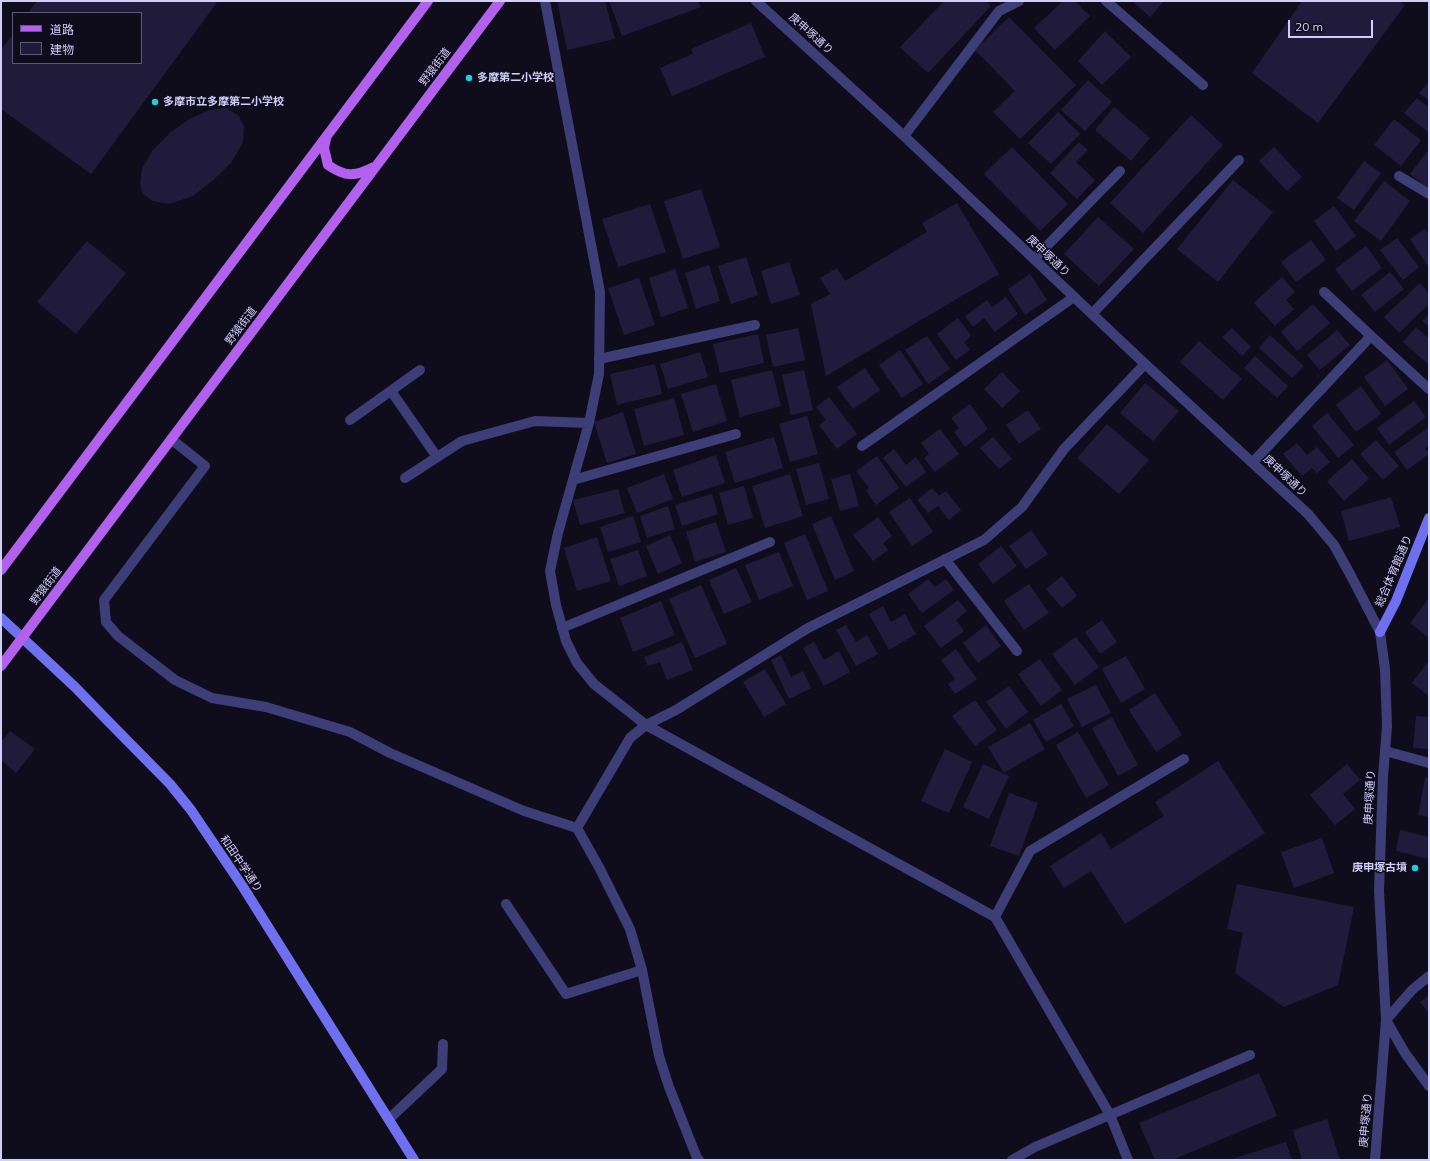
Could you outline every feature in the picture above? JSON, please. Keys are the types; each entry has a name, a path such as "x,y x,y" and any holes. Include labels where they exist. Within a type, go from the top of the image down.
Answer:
{"main road":[{"path":"1,570 428,1"},
{"name":"野猿街道","path":"1,666 500,1"},
{"path":"326,136 324,148 328,165 337,171 348,174 362,174 375,167"}],"street":[{"path":"545,1 600,292 599,374 589,423 558,533 550,571 556,605 566,641 578,663 594,684 646,725 995,917 1110,1115 1128,1160"},
{"name":"庚申塚通り","path":"756,1 904,136 1145,364 1308,514 1334,545 1350,574 1380,632 1385,669 1387,726 1379,891 1386,1020 1375,1160"},
{"path":"904,136 999,11 1019,1"},
{"path":"1107,1 1203,85"},
{"path":"1092,314 1239,160"},
{"path":"1034,259 1120,171"},
{"path":"1399,176 1429,194"},
{"path":"1324,292 1429,389"},
{"path":"862,446 1074,297"},
{"path":"599,359 755,325"},
{"path":"1253,462 1371,336"},
{"path":"577,828 630,738 646,725 676,710 808,628 984,540 1022,507 1064,449 1145,364"},
{"path":"350,420 420,370"},
{"path":"391,391 437,457"},
{"path":"405,478 462,441 534,421 589,423"},
{"path":"573,480 736,434"},
{"path":"171,439 205,466 104,600 106,622 118,636 175,680 212,698 266,707 350,732 390,753 524,811 577,828 600,869 630,929 642,970 659,1056 669,1087 699,1160"},
{"name":"総合体育館通り","path":"1380,632 1396,601 1429,518"},
{"path":"562,628 770,542"},
{"path":"945,559 1017,651"},
{"name":"和田中学通り","path":"1,618 106,719 170,784 191,810 243,887 414,1160"},
{"path":"1385,751 1429,763"},
{"path":"995,917 1030,851 1184,759"},
{"path":"506,904 566,994 642,970"},
{"path":"1429,976 1412,990 1386,1020 1405,1053 1429,1086"},
{"path":"389,1119 442,1069 443,1044"},
{"path":"1012,1160 1035,1147 1250,1054"}],"building":[{"path":"37,1 218,1 91,174 1,109 1,50 12,35 12,64 142,64 142,12 29,12"},
{"path":"557,1 605,1 615,39 567,50"},
{"path":"609,1 698,1 701,7 622,36"},
{"path":"944,1 985,1 991,6 928,73 900,47"},
{"path":"1063,1 1075,1 1090,16 1055,50 1034,28"},
{"path":"1132,1 1164,1 1150,17"},
{"path":"1302,1 1400,1 1405,5 1318,123 1252,73"},
{"path":"1009,17 1076,85 1020,139 993,112 1015,91 975,50"},
{"path":"751,23 765,57 672,96 660,68 693,54 691,49"},
{"path":"1105,31 1131,57 1102,85 1078,61"},
{"path":"1088,80 1112,102 1085,131 1061,110"},
{"path":"1429,82 1429,101 1419,93"},
{"path":"1417,98 1429,108 1429,133 1404,113"},
{"path":"1114,107 1150,138 1131,161 1095,130"},
{"path":"226,108 238,115 244,126 243,142 231,163 193,196 169,204 153,201 143,194 140,184 142,169 152,151 170,133 189,119 210,110"},
{"path":"1058,112 1080,134 1051,164 1028,143"},
{"path":"1191,115 1223,145 1143,233 1110,203"},
{"path":"1394,119 1421,140 1401,166 1374,145"},
{"path":"1079,142 1088,150 1076,162 1095,180 1077,199 1050,173"},
{"path":"1012,147 1068,204 1040,231 984,174"},
{"path":"1274,147 1302,177 1287,191 1259,161"},
{"path":"1429,149 1429,189 1410,174"},
{"path":"1364,161 1381,173 1354,210 1337,198"},
{"path":"1233,180 1273,212 1218,282 1177,249"},
{"path":"1384,181 1410,201 1381,241 1354,221"},
{"path":"701,189 720,247 683,259 664,201"},
{"path":"957,203 999,274 826,376 811,304 830,294 820,278 837,268 845,281 927,232 922,223"},
{"path":"650,204 666,252 618,267 602,219"},
{"path":"1334,206 1356,236 1336,251 1314,221"},
{"path":"1098,217 1134,249 1099,286 1064,254"},
{"path":"1425,229 1429,235 1429,268 1410,239"},
{"path":"1397,238 1419,267 1403,280 1380,250"},
{"path":"1311,240 1326,260 1296,282 1281,262"},
{"path":"87,241 126,273 76,334 37,302"},
{"path":"1366,246 1382,268 1352,291 1335,269"},
{"path":"746,257 758,295 731,304 718,266"},
{"path":"789,262 800,295 771,304 761,271"},
{"path":"709,265 720,301 696,309 685,273"},
{"path":"675,269 688,308 661,317 649,278"},
{"path":"1390,272 1404,289 1375,312 1361,295"},
{"path":"1030,274 1047,300 1025,315 1008,289"},
{"path":"1282,277 1295,292 1286,300 1294,309 1275,326 1254,303"},
{"path":"639,278 655,325 624,335 608,288"},
{"path":"1420,283 1429,293 1429,304 1399,333 1384,317"},
{"path":"1006,297 1018,314 995,332 984,318 973,327 965,316 987,300 992,307"},
{"path":"1313,304 1330,323 1297,351 1281,332"},
{"path":"1429,314 1429,327 1422,321"},
{"path":"958,318 971,336 964,342 970,350 956,360 937,334"},
{"path":"1416,327 1429,339 1429,365 1403,342"},
{"path":"798,328 805,360 773,367 766,335"},
{"path":"1232,328 1251,347 1242,356 1222,337"},
{"path":"1337,330 1350,345 1320,370 1307,355"},
{"path":"758,334 764,363 720,373 713,344"},
{"path":"1270,335 1304,366 1292,378 1259,348"},
{"path":"927,336 950,369 928,384 905,350"},
{"path":"1199,341 1242,379 1223,400 1180,362"},
{"path":"900,350 923,384 902,398 879,365"},
{"path":"700,352 708,377 668,389 660,364"},
{"path":"1255,356 1288,386 1277,398 1244,368"},
{"path":"1387,360 1408,389 1385,406 1364,377"},
{"path":"655,364 662,394 617,405 610,374"},
{"path":"865,368 880,390 853,409 837,387"},
{"path":"772,370 781,406 740,417 731,380"},
{"path":"804,370 813,410 791,415 782,375"},
{"path":"1002,372 1020,391 1002,408 984,389"},
{"path":"1145,383 1179,411 1153,441 1120,413"},
{"path":"716,384 727,421 693,432 681,394"},
{"path":"1361,386 1381,414 1356,432 1336,405"},
{"path":"829,397 857,434 837,449 819,425 826,420 816,407"},
{"path":"674,398 684,435 644,446 634,409"},
{"path":"1414,401 1426,417 1389,445 1377,428"},
{"path":"970,404 988,429 965,447 954,432 959,428 951,418"},
{"path":"1028,410 1041,429 1019,444 1006,425"},
{"path":"623,412 636,454 607,463 594,422"},
{"path":"1327,413 1354,445 1338,458 1312,426"},
{"path":"807,416 818,454 790,462 779,424"},
{"path":"1107,424 1149,460 1119,494 1077,458"},
{"path":"1429,427 1429,445 1425,448 1429,454 1407,470 1394,452"},
{"path":"940,429 959,454 935,472 924,458 929,454 921,443"},
{"path":"774,437 783,468 735,483 725,452"},
{"path":"993,437 1012,459 999,469 980,448"},
{"path":"1376,440 1399,466 1383,480 1360,454"},
{"path":"1297,443 1307,455 1317,447 1330,462 1317,473 1312,468 1302,476 1283,454"},
{"path":"894,449 906,465 916,457 926,472 906,487 883,458"},
{"path":"716,455 725,483 682,497 673,470"},
{"path":"877,456 899,488 876,505 866,491 869,488 856,471"},
{"path":"1352,459 1369,479 1344,501 1327,481"},
{"path":"819,463 829,499 806,505 796,469"},
{"path":"664,474 673,499 637,513 627,488"},
{"path":"790,474 803,516 765,528 752,486"},
{"path":"850,474 859,506 840,511 831,479"},
{"path":"744,486 753,518 728,525 719,493"},
{"path":"932,488 939,496 946,491 961,510 949,520 938,506 928,513 917,500"},
{"path":"618,489 625,513 580,525 573,500"},
{"path":"712,494 718,514 682,526 675,505"},
{"path":"1391,497 1400,527 1349,541 1341,511"},
{"path":"910,498 933,532 912,546 889,512"},
{"path":"668,506 675,529 647,538 640,516"},
{"path":"633,516 641,542 608,552 600,527"},
{"path":"831,516 854,571 835,580 812,524"},
{"path":"878,517 892,536 883,543 888,550 873,561 853,535"},
{"path":"716,522 726,552 695,562 686,532"},
{"path":"1031,530 1048,554 1026,569 1009,546"},
{"path":"805,534 828,591 807,600 784,543"},
{"path":"670,535 682,563 658,574 646,546"},
{"path":"597,537 611,581 577,591 564,548"},
{"path":"1001,546 1017,566 993,584 978,564"},
{"path":"638,550 647,576 619,586 610,559"},
{"path":"779,552 793,586 759,600 745,565"},
{"path":"736,568 752,602 724,614 709,580"},
{"path":"1062,576 1077,596 1062,608 1046,589"},
{"path":"928,579 935,587 946,579 954,590 922,613 908,594"},
{"path":"1029,584 1049,613 1024,630 1004,601"},
{"path":"701,585 727,644 695,658 669,599"},
{"path":"1429,598 1429,638 1410,623"},
{"path":"958,600 967,611 956,620 964,631 941,648 924,626"},
{"path":"661,601 675,635 633,652 620,618"},
{"path":"883,606 891,622 905,614 916,634 889,650 869,614"},
{"path":"1102,620 1117,642 1100,654 1085,632"},
{"path":"846,625 856,642 867,635 878,654 856,666 836,630"},
{"path":"986,625 1001,646 978,663 963,643"},
{"path":"1076,637 1099,667 1075,685 1052,654"},
{"path":"682,642 693,670 667,680 660,662 648,666 644,657"},
{"path":"814,642 824,660 839,651 850,672 824,686 803,648"},
{"path":"956,649 977,679 955,694 948,684 955,679 941,660"},
{"path":"781,655 791,677 803,671 811,688 789,699 771,660"},
{"path":"1126,656 1145,689 1121,703 1102,669"},
{"path":"1040,659 1062,690 1041,706 1018,674"},
{"path":"1428,662 1429,663 1429,696 1412,683"},
{"path":"765,669 786,704 764,717 743,682"},
{"path":"1096,685 1111,713 1082,727 1067,699"},
{"path":"1009,686 1028,712 1006,729 986,702"},
{"path":"1155,693 1182,735 1156,752 1129,710"},
{"path":"975,700 997,730 975,746 952,716"},
{"path":"1061,704 1074,726 1046,742 1033,720"},
{"path":"1416,716 1429,717 1429,749 1413,748"},
{"path":"1112,717 1138,765 1118,776 1092,728"},
{"path":"1030,723 1045,749 1004,773 988,747"},
{"path":"10,731 35,749 16,773 1,760 1,742"},
{"path":"1078,732 1109,785 1086,798 1056,745"},
{"path":"945,749 972,762 949,813 921,801"},
{"path":"1218,761 1265,833 1125,924 1091,871 1064,888 1050,866 1101,833 1111,849 1164,816 1155,802"},
{"path":"983,764 1009,776 989,819 963,807"},
{"path":"1347,764 1360,780 1343,794 1355,809 1335,825 1310,795"},
{"path":"1425,778 1429,778 1429,817 1418,815"},
{"path":"1009,793 1038,803 1019,856 990,846"},
{"path":"1400,830 1429,837 1429,859 1396,851"},
{"path":"1322,838 1334,873 1294,888 1281,852"},
{"path":"1237,884 1354,907 1338,985 1284,1007 1235,973 1243,933 1227,929"},
{"path":"1429,995 1429,1013 1420,1002"},
{"path":"1259,1073 1277,1116 1172,1160 1155,1160 1139,1123"},
{"path":"1327,1119 1340,1160 1302,1160 1293,1130"},
{"path":"1286,1142 1292,1160 1229,1160"}],"place":[{"name":"多摩第二小学校","path":"469,78"},
{"name":"多摩市立多摩第二小学校","path":"155,102"},
{"name":"庚申塚古墳","path":"1415,868"}]}
